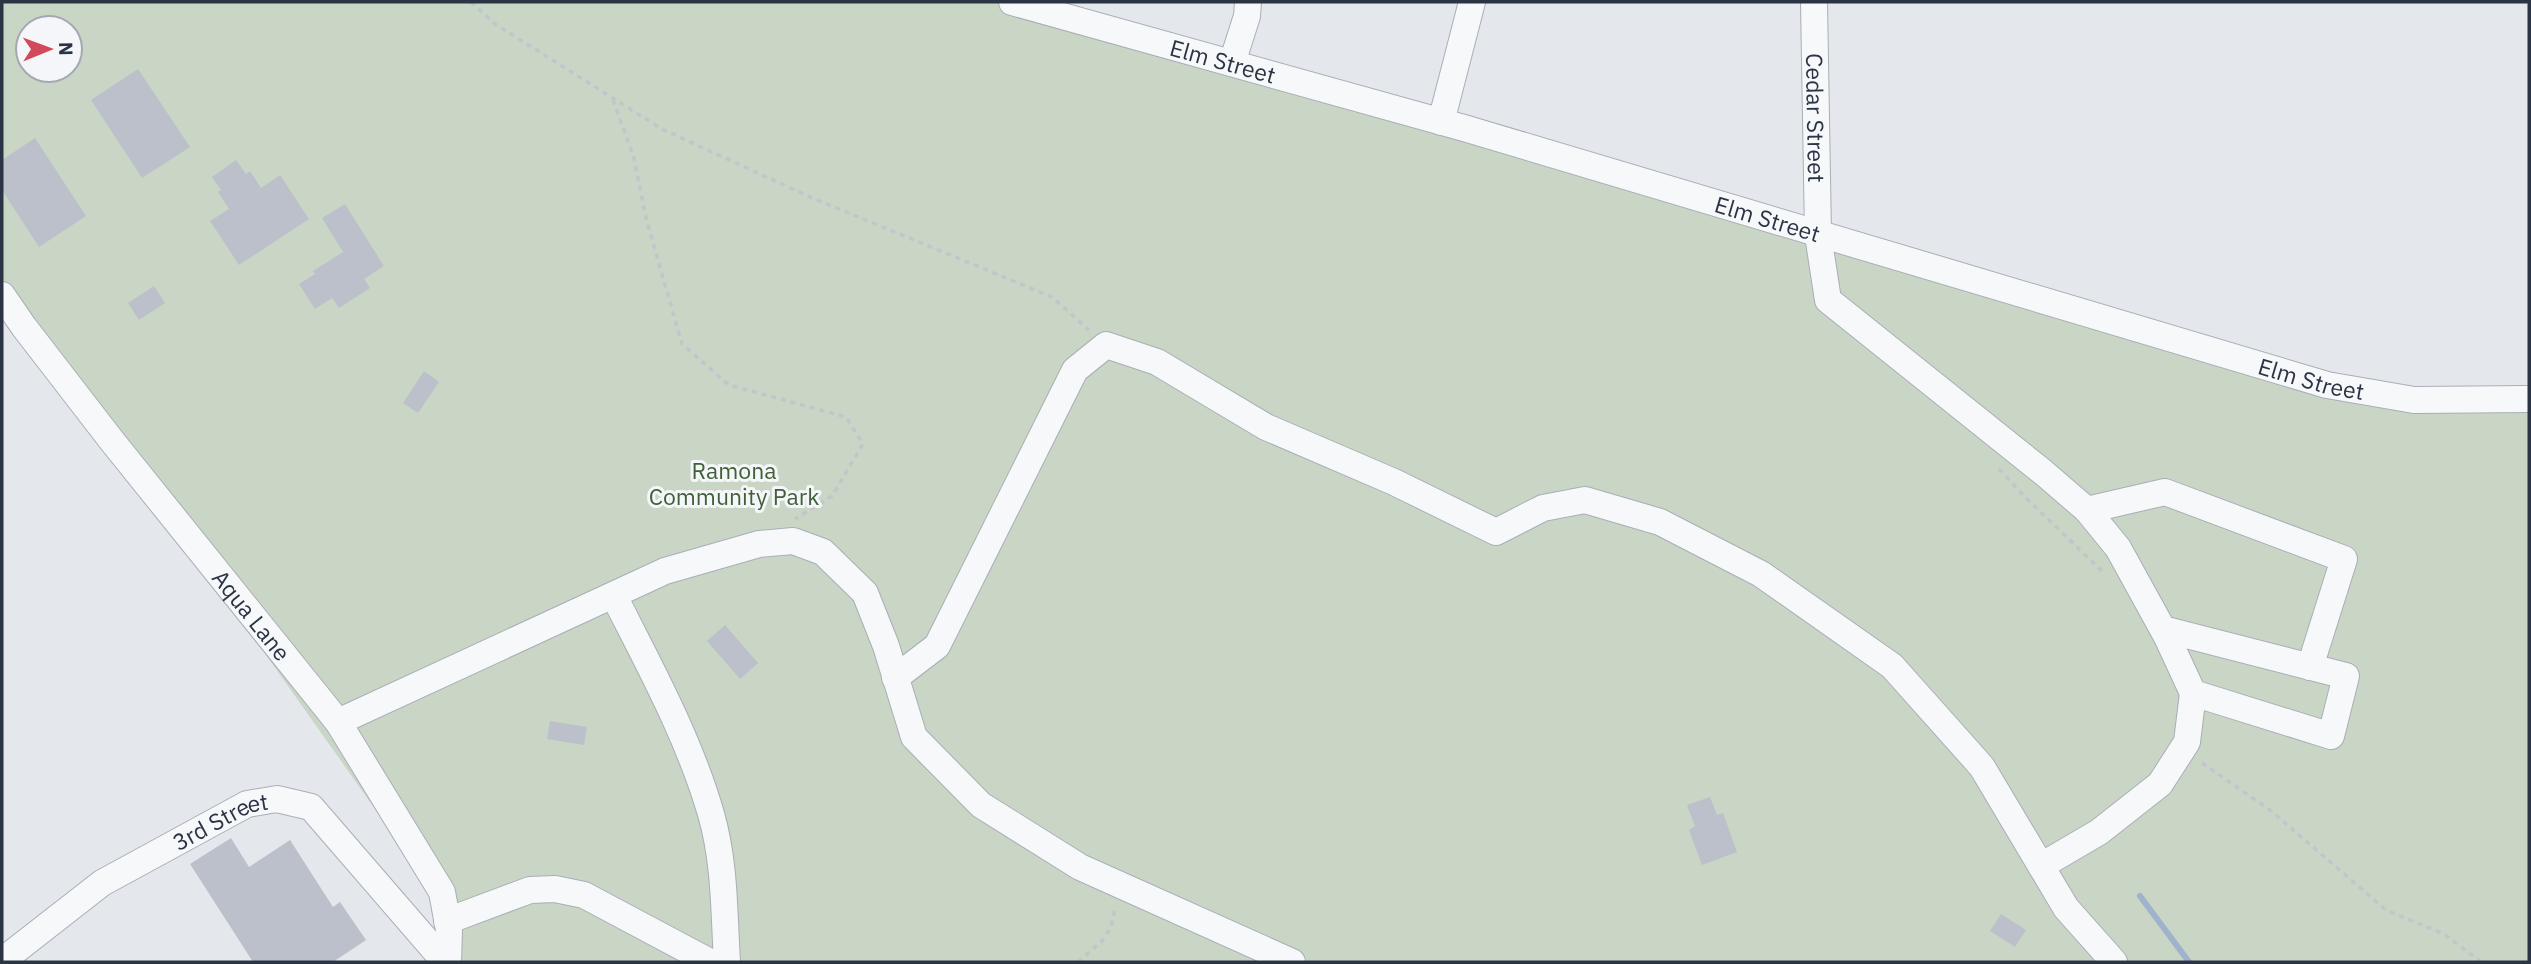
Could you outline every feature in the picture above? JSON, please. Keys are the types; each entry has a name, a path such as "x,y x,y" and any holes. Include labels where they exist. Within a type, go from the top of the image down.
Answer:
{"street":[{"name":"Elm Street","path":"1012,2 1441,122 2327,385 2414,401 2529,399"},
{"path":"1232,64 1247,16 1248,2"},
{"path":"1441,122 1472,2"},
{"name":"Cedar Street","path":"1814,2 1818,235 1828,300 2087,510 2118,548 2193,693"},
{"name":"Aqua Lane","path":"2,295 112,441 338,722 442,892 449,930 447,962"},
{"path":"895,678 937,646 1075,370 1106,345 1157,362 1266,427 1394,482 1496,531 1543,508 1585,500 1660,522 1761,574 1892,666 1982,767 2066,908 2115,962"},
{"path":"2087,510 2165,492 2344,559 2310,667"},
{"path":"338,722 665,571 759,544 793,541 823,552 865,593 914,737 981,805 1080,867 1292,962"},
{"path":"614,596 670,706 712,815 722,868 727,962"},
{"path":"2041,866 2099,832 2161,784 2187,742 2193,693 2331,736 2346,676 2162,629"},
{"name":"3rd Street","path":"2,961 102,883 247,804 277,799 311,807 447,962"},
{"path":"447,921 518,893 555,888 584,895 710,962"}],"path":[{"path":"471,2 495,24 662,129 810,197 1052,297 1106,345"},
{"path":"612,98 634,158 646,218 682,344 729,385 846,417 863,444 832,496 781,528 780,542"},
{"path":"1991,431 1994,463 2027,499 2112,580"},
{"path":"2183,750 2270,810 2386,909 2444,934 2481,962"},
{"path":"1078,962 1102,941 1111,928 1120,886"}],"green space":[{"name":"Ramona Community Park","path":"2,2 1011,2 2331,386 2529,399 2529,962 448,962 431,888 254,638 2,295"}],"building":[{"path":"138,69 190,147 142,178 91,100"},
{"path":"35,138 86,216 39,247 2,190 2,160"},
{"path":"236,160 246,174 250,171 261,188 280,175 309,219 239,265 210,221 229,209 212,177"},
{"path":"345,204 384,266 364,279 370,288 339,308 332,298 315,309 299,284 315,274 313,271 343,252 322,218"},
{"path":"154,286 165,303 139,320 128,303"},
{"path":"424,371 439,382 418,413 403,403"},
{"path":"725,625 758,663 740,679 707,641"},
{"path":"550,721 587,727 584,745 547,739"},
{"path":"1710,797 1717,815 1723,813 1737,852 1702,865 1689,830 1695,826 1687,805"},
{"path":"231,838 249,867 290,840 333,907 340,902 366,940 333,962 253,962 190,864"},
{"path":"2001,914 2026,930 2015,947 1990,931"}],"waterway":[{"path":"2140,896 2189,962"}]}
